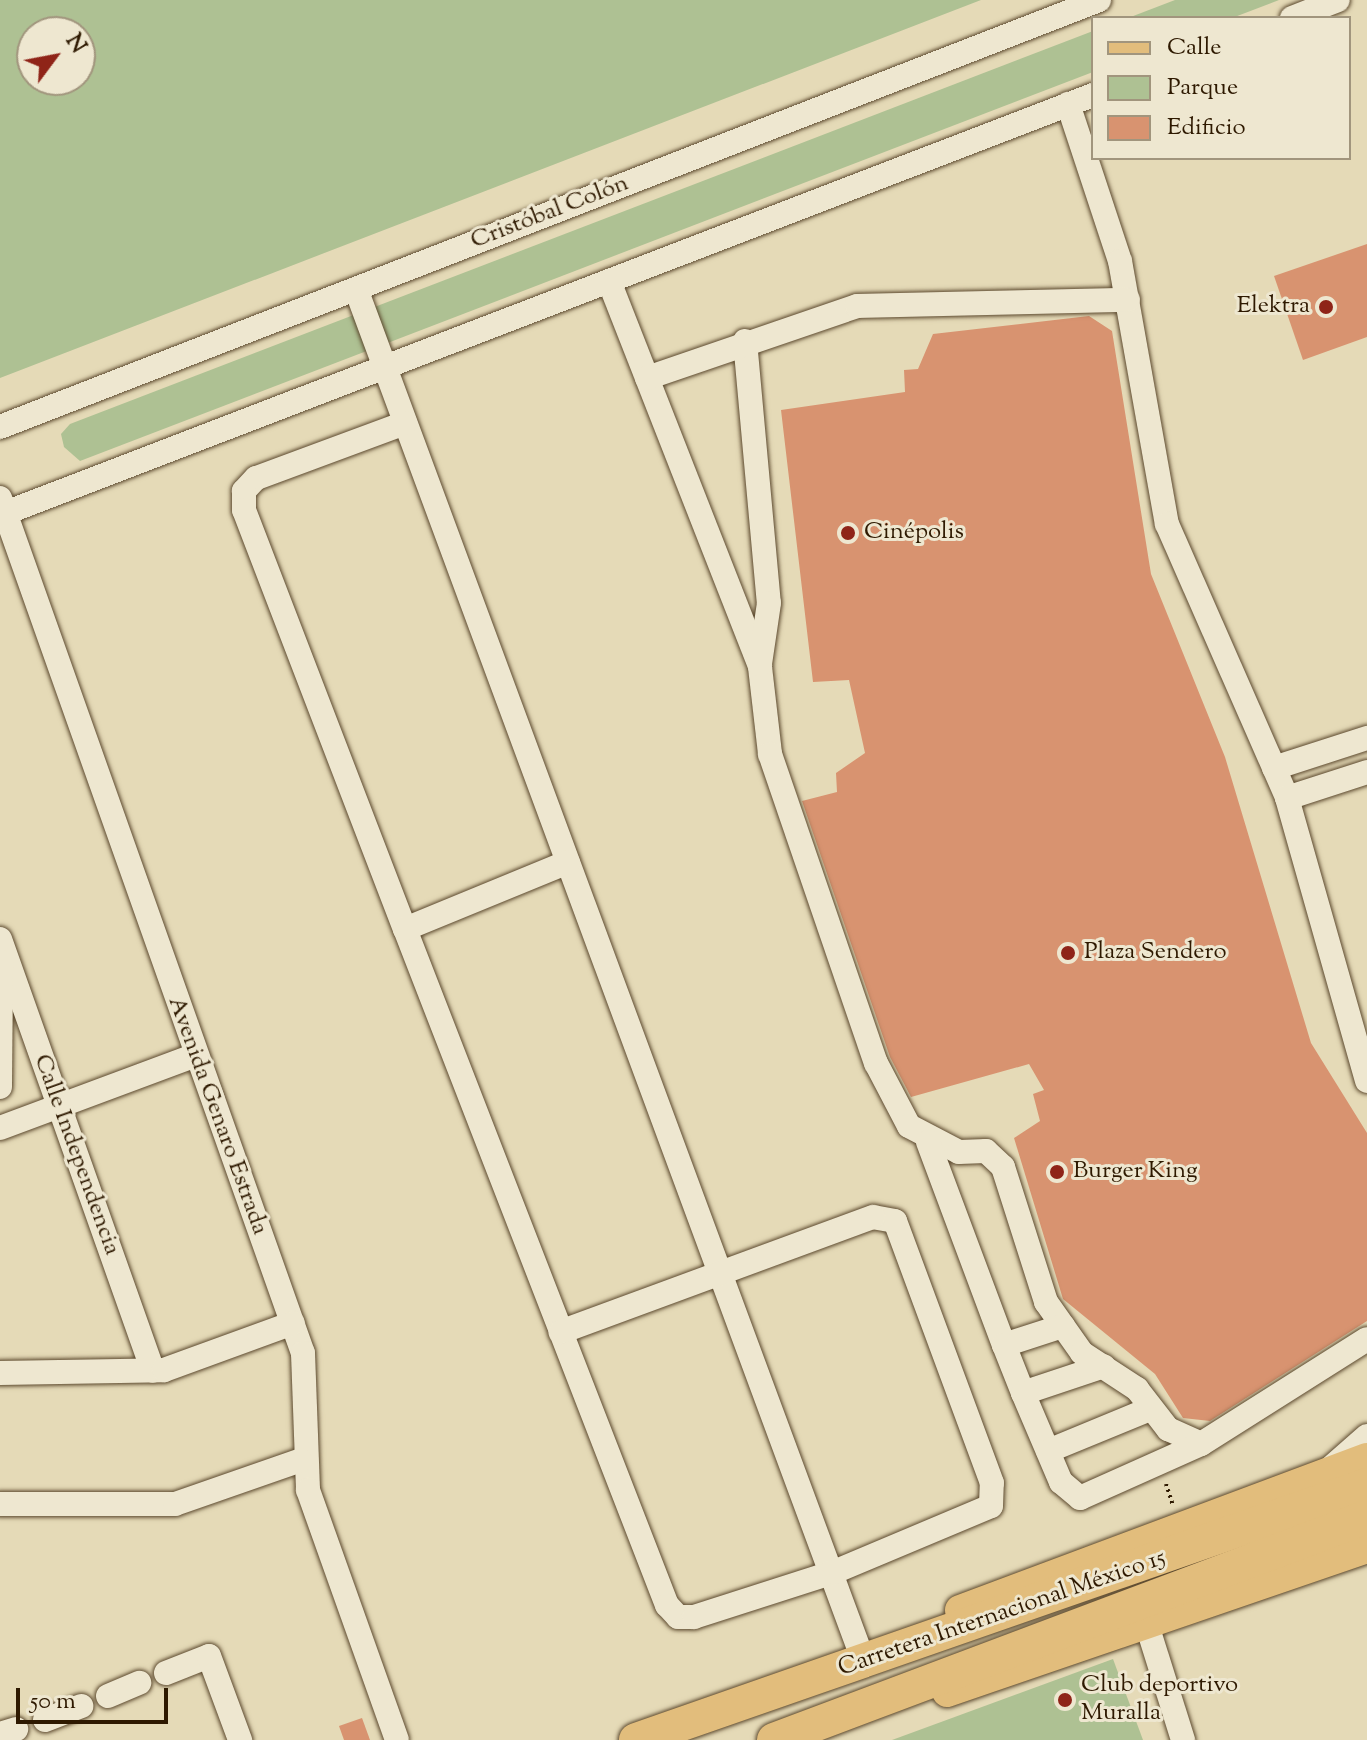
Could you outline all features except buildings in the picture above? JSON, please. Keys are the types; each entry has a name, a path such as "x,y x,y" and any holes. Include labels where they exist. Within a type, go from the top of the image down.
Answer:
{"highway":[{"name":"Carretera Internacional México 15","path":"781,1737 1110,1592 1367,1485"},
{"name":"Carretera Internacional México 15","path":"636,1740 770,1692 1367,1517"}],"main road":[{"path":"770,1692 859,1649 1367,1458"},
{"path":"781,1737 880,1716 1367,1548"}],"street":[{"name":"Cristóbal Colón","path":"0,427 1099,0"},
{"path":"1297,16 1338,0"},
{"path":"2,509 385,367 1091,96"},
{"path":"1068,104 1128,300 1167,524 1287,798 1367,1081"},
{"path":"609,281 760,667"},
{"path":"356,289 834,1572 859,1649"},
{"path":"647,378 745,341 857,306 1128,300"},
{"path":"745,341 769,603 760,667 770,754 876,1063 909,1126 928,1142 1004,1345 1061,1482 1080,1498 1160,1466 1201,1444 1367,1339"},
{"path":"405,423 256,478 244,491 244,510 405,929 561,1332 667,1605 678,1617 834,1572 991,1506 992,1483 905,1238 895,1221 873,1217 561,1332"},
{"name":"Avenida Genaro Estrada","path":"2,509 194,1056 293,1323 306,1386 301,1460 397,1740"},
{"path":"1274,768 1367,738"},
{"path":"1287,798 1367,772"},
{"path":"405,929 568,862"},
{"path":"0,1087 1,941"},
{"name":"Calle Independencia","path":"1,941 153,1371"},
{"path":"0,1128 59,1109 194,1056"},
{"path":"928,1142 986,1151 1003,1167 1021,1243 1063,1326 1082,1353 1137,1389 1168,1429 1201,1444"},
{"path":"0,1373 153,1371 293,1323"},
{"path":"1004,1345 1063,1326"},
{"path":"1023,1393 1104,1366"},
{"path":"1048,1451 1150,1409"},
{"path":"1327,1471 1367,1436"},
{"path":"0,1504 175,1504 301,1460"},
{"path":"1147,1625 1183,1740"},
{"path":"166,1673 209,1656 240,1740"},
{"path":"108,1696 139,1683"},
{"path":"45,1720 81,1706"}],"path":[{"path":"1160,1466 1180,1527"}],"green space":[{"path":"0,0 981,0 0,378"},
{"path":"1175,0 1279,0 1237,16 1133,16"},
{"path":"1091,32 1091,73 80,461 64,447 61,434 70,424"},
{"name":"Club deportivo Muralla","path":"1113,1659 1143,1740 892,1740"}],"place":[{"name":"Elektra","path":"1326,307"},
{"name":"Cinépolis","path":"848,533"},
{"name":"Plaza Sendero","path":"1068,953"},
{"name":"Burger King","path":"1057,1172"},
{"name":"Club deportivo Muralla","path":"1065,1700"}]}
